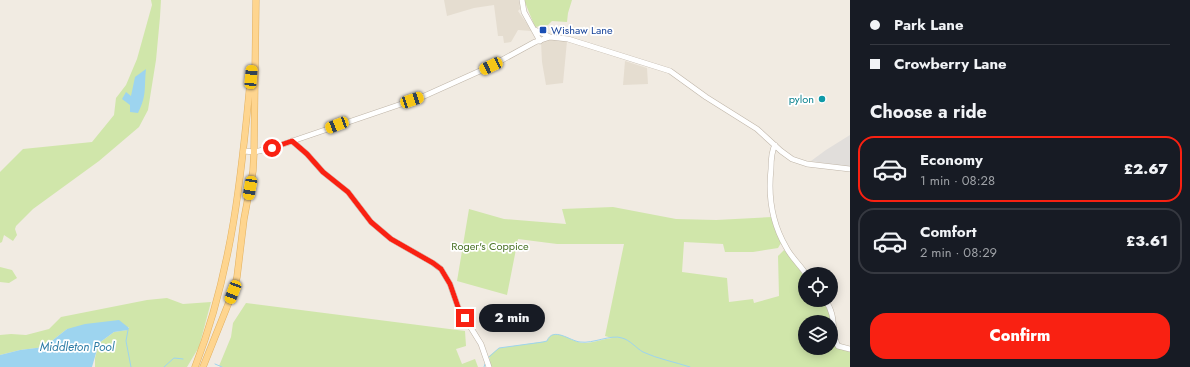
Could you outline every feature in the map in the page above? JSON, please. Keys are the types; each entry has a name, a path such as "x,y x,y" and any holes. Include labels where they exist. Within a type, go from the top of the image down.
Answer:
{"main road":[{"path":"203,367 233,292 237,277 244,219 253,171 256,0"},
{"path":"195,367 212,319 224,275 235,216 244,151 255,33"}],"street":[{"path":"522,0 524,12 540,41"},
{"path":"535,30 550,37 568,39 670,71 706,97 757,129 787,155 798,162 822,167 850,169"},
{"path":"244,151 254,152 292,141 430,94 550,37"},
{"path":"292,141 307,154 323,172 348,192 371,222 391,239 441,269 450,284 458,307 481,344 489,367"},
{"path":"775,145 772,152 769,183 770,200 775,220 786,247 801,267"},
{"path":"829,307 832,313 838,346 850,349"}],"shaded area":[{"path":"444,0 519,0 520,9 518,11 532,31 518,30 511,42 504,43 503,36 498,36 494,5 474,8 447,16"},
{"path":"554,38 567,41 563,83 546,85 542,62 541,42"},
{"path":"625,61 647,68 648,84 623,85"},
{"path":"850,135 850,167 811,161 826,150"}],"green space":[{"path":"151,0 161,0 156,60 148,110 139,127 99,161 33,209 16,226 15,229 17,235 13,241 4,235 2,242 0,243 0,172 23,149 92,142 114,115 116,98 126,85 137,59 152,5"},
{"path":"524,0 572,0 567,22 552,21 548,25 535,27"},
{"name":"Roger's Coppice","path":"613,207 676,219 716,220 772,217 781,243 778,248 753,252 725,252 723,244 684,242 682,272 727,278 729,302 753,299 754,303 779,296 778,256 784,250 798,268 798,307 826,307 830,315 798,315 798,355 838,355 838,347 850,351 850,367 491,367 489,356 499,348 547,341 550,337 557,334 583,343 612,338 605,336 624,244 557,244 518,239 507,295 457,281 469,209 504,219 566,224 562,209"},
{"path":"0,267 12,270 17,278 9,283 0,282"},
{"path":"167,298 183,304 211,302 199,347 187,367 95,367 95,358 99,343 114,332 127,330 129,327 67,329 44,347 20,350 0,355 0,335 26,335 49,329 61,317 147,300"},
{"path":"246,303 465,331 466,346 456,349 462,364 475,359 478,367 219,366 231,337 233,323"}],"water":[{"path":"146,69 145,91 141,107 138,113 130,112 130,105 122,99 126,92 131,96 135,77"},
{"name":"Middleton Pool","path":"119,320 129,328 128,330 114,332 99,343 92,367 0,367 0,355 20,350 44,347 67,329 85,324"}],"waterway":[{"path":"128,330 126,341 131,367"},
{"path":"489,357 499,348 543,342 557,334 580,342 590,342 618,337 628,340 643,352 690,367"},
{"path":"164,367 174,358 183,359"},
{"path":"215,364 222,367"}],"place":[{"name":"Wishaw Lane","path":"543,30"},
{"name":"pylon","path":"822,99"}],"route":[{"path":"272,148 292,141 302,148 323,172 348,192 371,222 391,239 441,269 450,284 458,307 465,318"}]}
